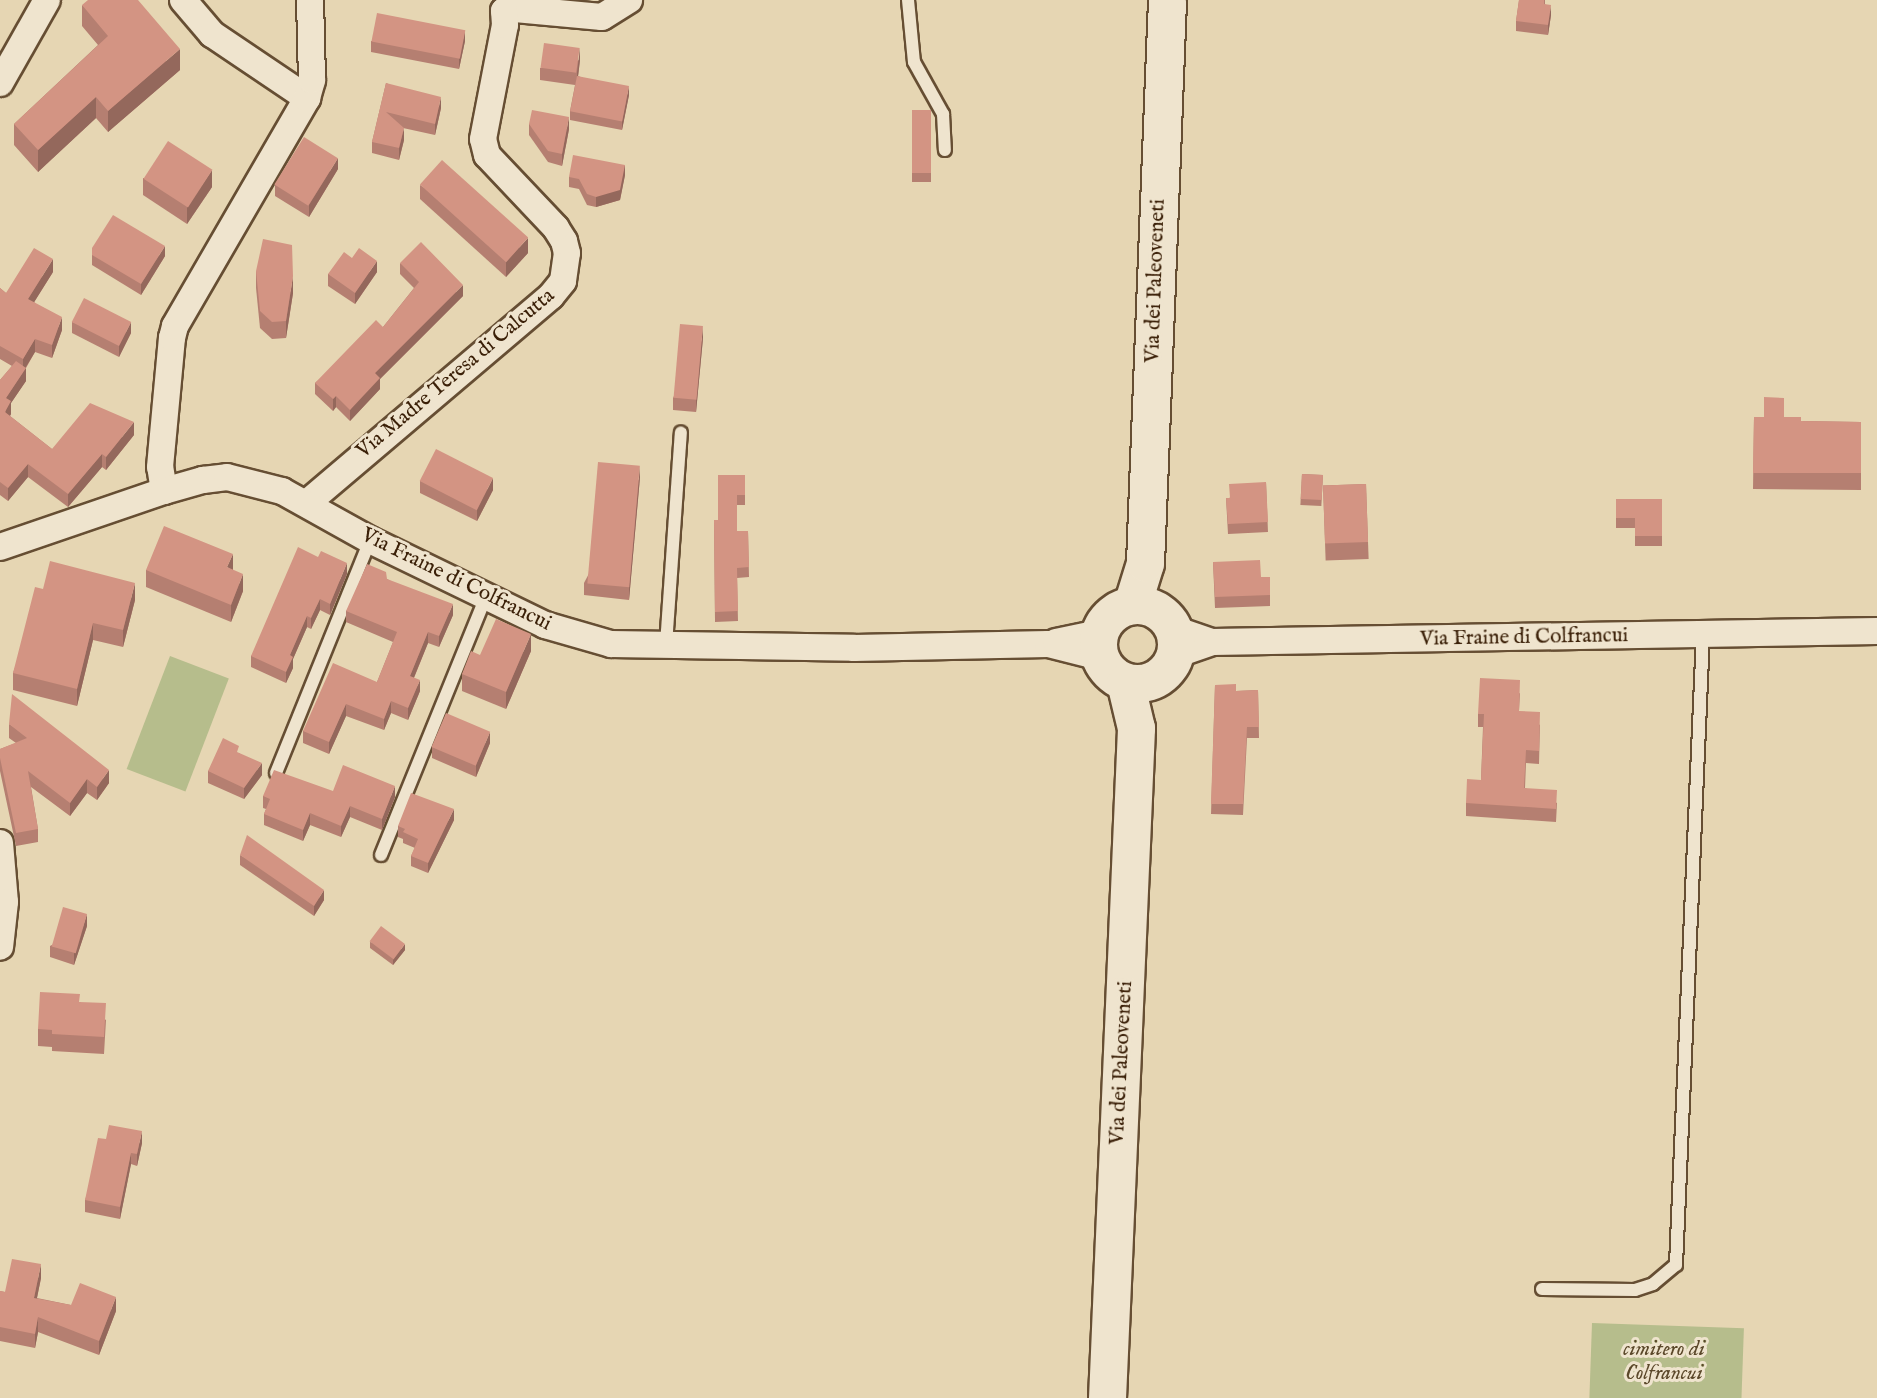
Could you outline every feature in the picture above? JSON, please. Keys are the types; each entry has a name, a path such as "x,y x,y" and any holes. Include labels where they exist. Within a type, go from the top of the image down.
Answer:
{"main road":[{"name":"Via dei Paleoveneti","path":"1118,663 1161,676 1159,624 1145,563 1167,0"},
{"name":"Via dei Paleoveneti","path":"1107,1398 1136,728 1118,663 1111,614 1159,624"}],"street":[{"path":"0,83 47,0"},
{"path":"183,0 212,34 307,99"},
{"path":"164,491 160,467 175,326 307,99 312,80 310,0"},
{"name":"Via Madre Teresa di Calcutta","path":"496,5 602,17 629,0"},
{"name":"Via Madre Teresa di Calcutta","path":"307,503 551,296 563,281 567,253 564,241 556,228 487,155 484,139 505,25 496,5"},
{"name":"Via Fraine di Colfrancui","path":"0,547 164,491 203,480 227,477 250,481 307,503 370,540 545,625 611,644 854,648 1048,644 1118,663"},
{"name":"Via Fraine di Colfrancui","path":"1159,624 1212,642 1877,631"},
{"path":"0,843 5,902 0,947"}],"lane":[{"path":"908,0 914,62 943,114 944,150"},
{"path":"666,645 681,433"},
{"path":"276,773 370,540"},
{"path":"381,855 486,597"},
{"path":"1542,1289 1635,1290 1653,1284 1676,1265 1703,635"}],"green space":[{"path":"170,656 229,679 185,792 127,769"},
{"name":"cimitero di Colfrancui","path":"1592,1323 1744,1328 1741,1398 1589,1398"}],"building":[{"path":"88,0 138,0 180,49 108,111 96,97 38,150 14,124 108,36 82,5"},
{"path":"1519,0 1544,0 1544,4 1551,5 1548,25 1516,21"},
{"path":"377,13 465,30 460,59 371,41"},
{"path":"544,43 580,48 576,73 541,68"},
{"path":"577,76 629,86 622,121 570,111"},
{"path":"386,83 441,97 435,124 386,112 404,128 399,148 372,142"},
{"path":"532,110 569,117 562,154 548,151 529,124"},
{"path":"912,110 931,110 931,173 912,173"},
{"path":"304,137 338,158 308,206 274,184"},
{"path":"168,141 212,170 188,208 143,179"},
{"path":"573,155 625,165 620,190 596,197 587,194 579,179 569,177"},
{"path":"442,160 528,238 506,262 420,185"},
{"path":"113,215 165,246 141,284 92,255 92,248"},
{"path":"263,239 292,245 293,276 286,321 272,322 260,311 256,271"},
{"path":"421,242 463,285 375,373 380,378 350,410 336,396 333,399 315,383 376,320 383,327 419,282 400,263"},
{"path":"34,248 53,259 28,299 62,317 52,345 35,339 23,359 0,346 0,288 6,293"},
{"path":"359,248 377,261 355,293 328,274 344,252 352,258"},
{"path":"84,298 131,322 119,346 72,322"},
{"path":"680,324 703,326 696,400 674,398"},
{"path":"16,361 26,368 6,398 11,401 5,412 52,449 90,403 134,422 106,457 102,454 68,494 28,464 8,488 0,482 0,380"},
{"path":"1764,397 1784,398 1784,417 1801,417 1801,421 1861,422 1861,473 1753,473 1754,417 1764,417"},
{"path":"436,449 493,478 477,510 420,481"},
{"path":"598,462 640,466 629,587 587,584"},
{"path":"1302,474 1323,475 1322,500 1301,499"},
{"path":"718,475 745,475 745,495 737,495 737,531 748,531 749,567 737,568 738,611 715,612 714,520 718,520"},
{"path":"1266,482 1268,522 1228,524 1226,498 1230,498 1229,484"},
{"path":"1366,484 1368,542 1325,543 1323,486"},
{"path":"1616,499 1662,499 1662,536 1635,536 1635,518 1616,518"},
{"path":"164,526 233,554 227,567 243,574 231,605 146,570"},
{"path":"298,547 318,557 321,551 347,563 330,604 320,599 311,618 307,616 290,655 293,657 286,672 251,656"},
{"path":"1260,560 1261,577 1270,577 1270,595 1215,597 1213,562"},
{"path":"50,561 135,583 123,630 93,623 77,689 13,673 35,587 43,589"},
{"path":"367,564 386,572 387,579 453,604 439,636 428,632 410,676 420,680 408,708 391,701 384,719 346,704 329,742 303,731 333,663 377,682 397,632 346,611"},
{"path":"496,619 531,634 506,692 462,674 471,651 480,655"},
{"path":"1480,678 1520,680 1519,711 1540,712 1539,751 1526,750 1524,788 1557,790 1556,809 1466,803 1467,779 1481,780 1484,714 1478,714"},
{"path":"1236,684 1236,691 1258,690 1259,727 1247,727 1243,804 1211,804 1215,685"},
{"path":"12,694 109,770 97,787 87,779 70,803 28,771 38,829 16,833 0,758 0,749 27,738 9,724"},
{"path":"446,713 490,732 476,766 432,747"},
{"path":"223,738 239,746 237,752 262,763 244,788 208,771"},
{"path":"343,765 395,786 382,819 350,806 341,826 310,813 303,830 264,814 270,799 263,796 274,770 333,791"},
{"path":"411,793 454,809 428,863 411,856 418,839 403,832 405,829 398,826"},
{"path":"247,835 324,890 314,906 240,855"},
{"path":"63,907 87,914 76,953 52,946"},
{"path":"381,926 405,944 394,959 370,941"},
{"path":"40,992 80,994 79,1002 106,1003 104,1037 52,1034 52,1030 38,1029"},
{"path":"109,1125 142,1131 137,1154 131,1153 120,1207 85,1200 98,1138 106,1139"},
{"path":"12,1259 41,1264 34,1298 71,1305 80,1283 116,1297 99,1341 38,1317 35,1334 0,1327 0,1291 5,1292"}]}
